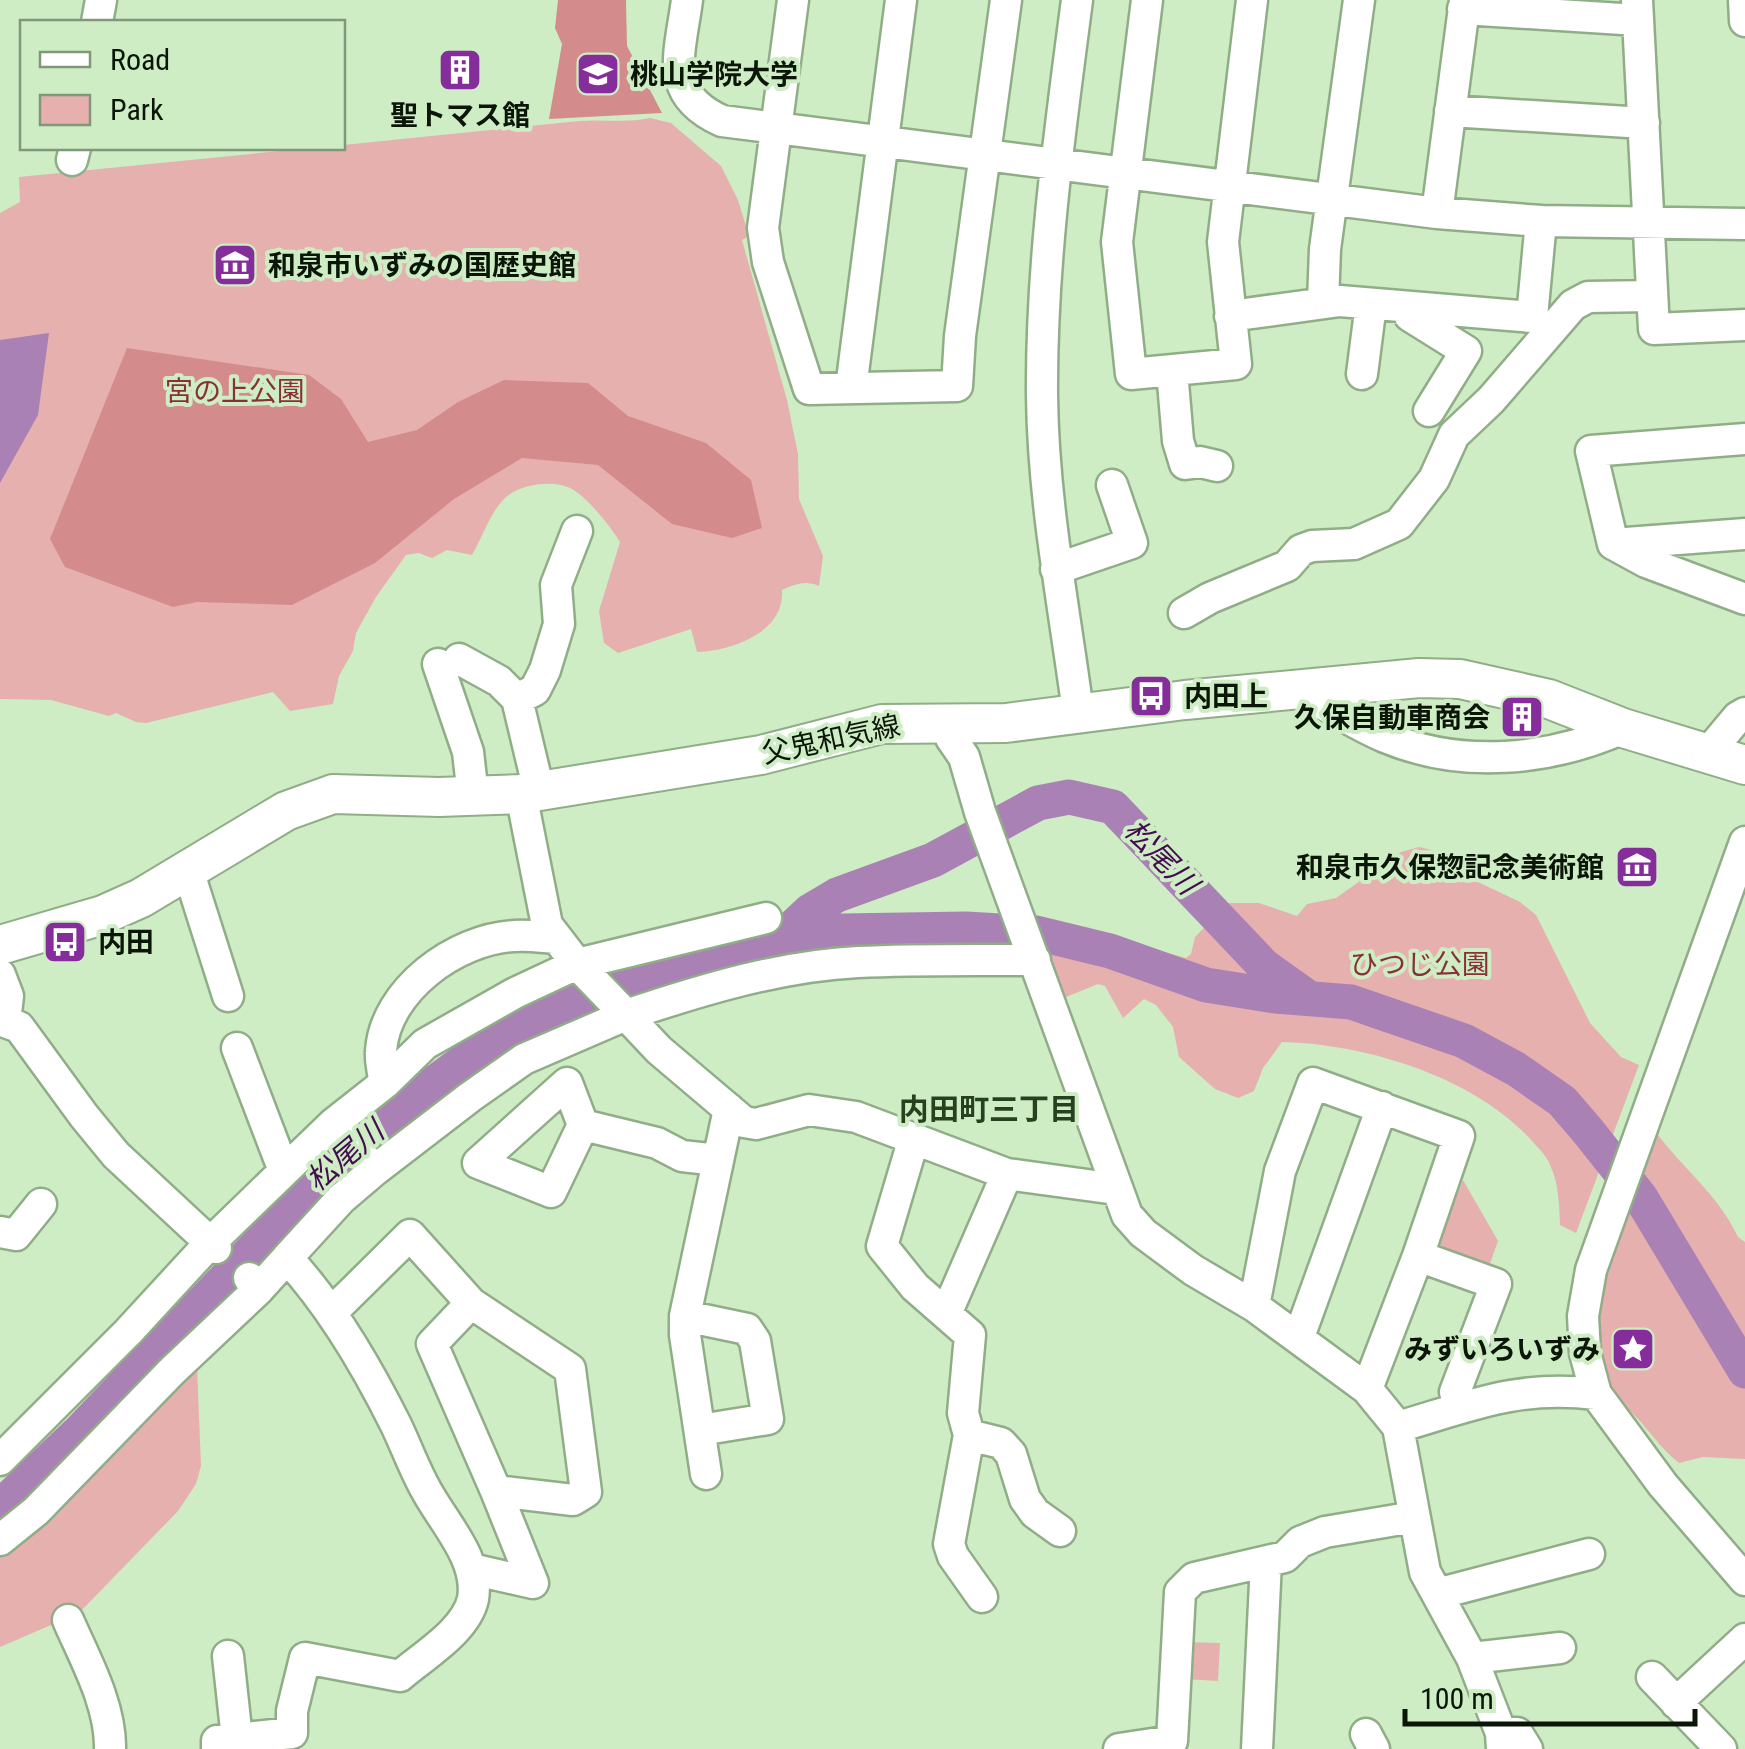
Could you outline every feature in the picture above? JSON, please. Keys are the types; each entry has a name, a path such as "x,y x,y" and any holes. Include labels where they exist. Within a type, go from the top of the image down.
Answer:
{"main road":[{"name":"父鬼和気線","path":"0,945 102,915 141,898 286,811 332,794 473,796 530,792 761,755 882,724 1006,723 1078,712 1418,678 1493,684 1745,765"}],"street":[{"path":"688,0 679,82 687,96 722,122 1437,213 1647,225 1745,224"},
{"path":"794,0 764,228 768,262 809,389 956,386 1006,0"},
{"path":"851,388 901,0"},
{"path":"1077,0 1044,281 1042,396 1047,492 1078,712"},
{"path":"1146,0 1117,242 1130,374 1236,364 1223,242 1252,0"},
{"path":"1323,302 1325,249 1359,0"},
{"path":"1744,0 1745,21"},
{"path":"1437,213 1464,5 1637,10 1654,329 1745,325"},
{"path":"1450,111 1644,123"},
{"path":"1230,316 1323,302 1532,317 1540,221"},
{"path":"1184,612 1288,566 1301,550 1354,544 1399,524 1434,479 1454,435 1491,400 1572,305 1588,296 1652,296"},
{"path":"1362,374 1371,304"},
{"path":"1411,307 1410,316 1466,351 1459,380 1429,412"},
{"path":"1172,371 1178,441 1184,464 1217,466"},
{"path":"1745,439 1590,451 1613,544 1646,562 1745,599"},
{"path":"1056,568 1136,552 1112,485"},
{"path":"516,699 535,690 546,670 559,624 556,585 577,531"},
{"path":"1613,544 1745,534"},
{"path":"473,796 468,752 448,662 499,680 516,699 547,925 554,938 659,1050 744,1122 756,1124 809,1110 856,1118 1006,1174 1116,1189"},
{"path":"1296,690 1383,737 1418,750 1468,759 1514,756 1590,743 1623,728"},
{"path":"1707,754 1745,713"},
{"path":"948,722 1127,1216 1142,1234 1192,1270 1254,1306 1367,1389 1398,1427 1426,1572 1472,1658 1510,1744"},
{"path":"1745,842 1591,1270 1583,1316 1585,1353 1596,1394 1663,1484 1745,1580"},
{"path":"188,870 228,996"},
{"path":"0,1460 284,1171 436,1036 580,967 766,918"},
{"path":"384,1083 380,1054 384,1035 418,978 435,963 501,938 554,938"},
{"path":"0,1540 36,1511 253,1284 287,1258 373,1167 524,1059 622,1010 715,986 857,962 1033,956"},
{"path":"0,974 8,996 2,1024 20,1027 116,1155 213,1246"},
{"path":"237,1048 284,1171"},
{"path":"1254,1306 1280,1171 1313,1083 1459,1136 1367,1389"},
{"path":"1299,1338 1382,1107"},
{"path":"706,1474 685,1335 686,1316 728,1109"},
{"path":"582,1124 657,1143 682,1156 718,1160"},
{"path":"335,1125 373,1167"},
{"path":"914,1138 882,1246 915,1286 970,1335 963,1414 969,1435 950,1544 982,1597"},
{"path":"946,1314 1006,1174"},
{"path":"0,1232 16,1235 42,1204"},
{"path":"330,1313 410,1235 471,1303 570,1369 586,1492 573,1500 496,1491"},
{"path":"1418,1256 1496,1284 1455,1392 1460,1408"},
{"path":"228,1656 227,1744 292,1741 292,1711 305,1658 400,1676 467,1614 474,1587 471,1569 424,1487 372,1380 309,1282 287,1258"},
{"path":"471,1303 432,1344 533,1583 471,1569"},
{"path":"686,1316 747,1329 755,1341 768,1419 700,1430"},
{"path":"1398,1427 1510,1394 1536,1390 1596,1394"},
{"path":"969,1435 1002,1444 1011,1454 1025,1499 1035,1513 1060,1531"},
{"path":"1119,1749 1172,1741 1180,1592 1194,1578 1285,1557 1300,1542 1325,1532 1414,1518"},
{"path":"1257,1749 1266,1562"},
{"path":"1437,1594 1508,1565 1581,1563"},
{"path":"68,1620 104,1710 110,1749"},
{"path":"1676,1703 1745,1639"},
{"path":"1472,1658 1560,1648"},
{"path":"1652,1677 1720,1749"}],"green space":[{"path":"558,0 626,0 627,46 662,113 549,119 562,44 555,28"},
{"name":"宮の上公園","path":"650,118 671,123 721,166 738,200 749,236 742,240 787,400 798,454 799,499 823,556 819,586 809,583 782,590 781,605 766,628 725,648 697,652 691,629 618,653 604,643 599,611 620,542 578,493 556,484 536,485 504,499 472,555 447,550 432,558 419,553 406,555 356,633 333,704 290,711 273,692 146,723 51,700 0,699 0,213 20,202 19,177 290,150 345,150 345,145 579,121"},
{"path":"127,348 309,375 341,399 368,442 417,430 458,402 504,380 588,383 628,416 706,443 751,480 762,528 732,538 672,524 598,465 522,458 454,499 375,563 292,605 197,602 173,607 65,567 50,539"},
{"name":"ひつじ公園","path":"1419,847 1436,851 1478,882 1520,902 1536,915 1590,1023 1621,1057 1639,1065 1576,1233 1560,1225 1557,1187 1545,1155 1508,1118 1481,1099 1450,1082 1383,1057 1282,1042 1263,1068 1254,1091 1238,1098 1215,1089 1179,1057 1173,1027 1156,1005 1144,999 1123,1018 1105,986 1098,984 1056,1001 1019,912 1186,958 1191,954 1195,937 1228,903 1259,903 1297,916 1307,904 1336,898 1401,852"},
{"path":"1655,1131 1710,1194 1745,1242 1745,1459 1703,1457 1679,1463 1628,1409 1608,1396 1596,1340 1597,1300"},
{"path":"1463,1180 1498,1241 1486,1275 1434,1255"},
{"path":"197,1366 201,1466 196,1484 178,1511 79,1613 0,1647 0,1547"},
{"path":"1186,1642 1220,1643 1218,1681 1184,1679"}],"shaded area":[{"path":"49,333 38,415 0,483 0,340"}],"waterway":[{"name":"松尾川","path":"779,940 810,911 837,895 933,860 1038,803 1069,797 1113,807 1264,966 1306,996"},
{"name":"松尾川","path":"0,1507 79,1432 270,1232 319,1173 366,1133 487,1044 553,1009 648,973 799,935 842,931 966,929 1036,933 1110,951 1206,985 1351,1002 1464,1041 1516,1069 1562,1101 1587,1130 1641,1198 1745,1371"}],"place":[{"name":"聖トマス館","path":"460,70"},
{"name":"桃山学院大学","path":"598,74"},
{"name":"和泉市いずみの国歴史館","path":"235,265"},
{"name":"内田上","path":"1151,696"},
{"name":"久保自動車商会","path":"1522,717"},
{"name":"和泉市久保惣記念美術館","path":"1637,867"},
{"name":"内田","path":"65,942"},
{"name":"みずいろいずみ","path":"1633,1349"}],"district":[{"name":"内田町三丁目","path":"989,1110"}]}
